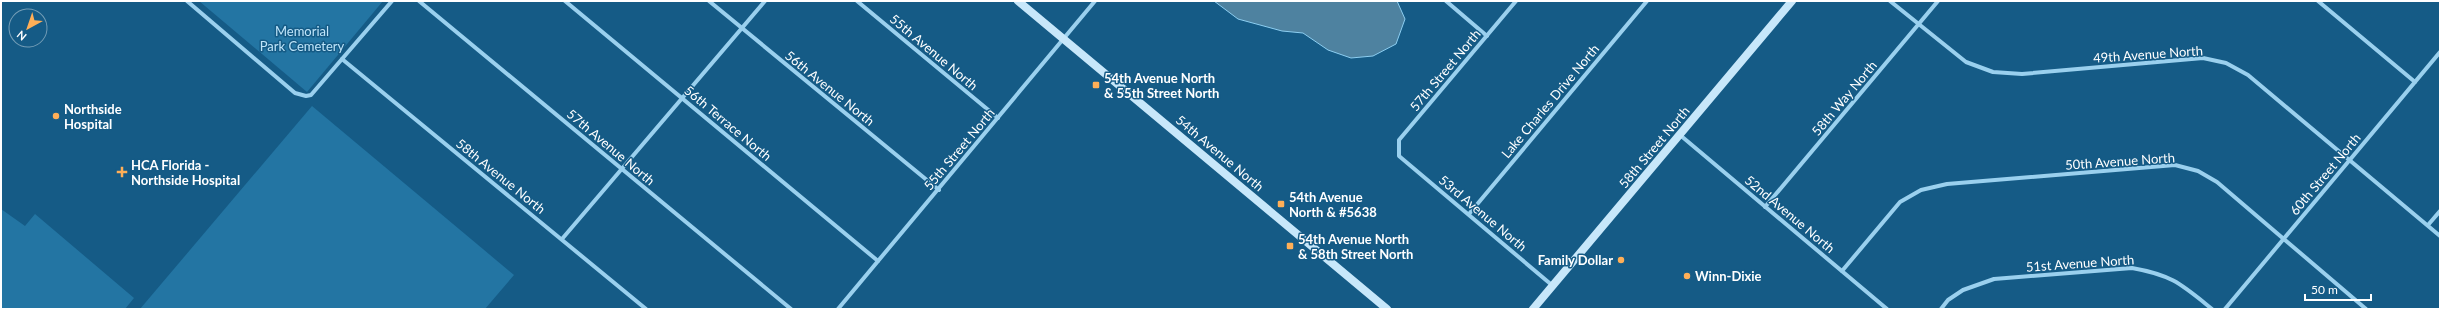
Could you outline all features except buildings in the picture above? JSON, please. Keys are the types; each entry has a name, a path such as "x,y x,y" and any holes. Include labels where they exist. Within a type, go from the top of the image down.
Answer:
{"main road":[{"name":"54th Avenue North","path":"1018,1 1388,309"},
{"name":"58th Street North","path":"1533,309 1792,1"}],"street":[{"path":"187,1 295,93 306,96 311,95 392,1"},
{"name":"57th Avenue North","path":"419,1 791,309"},
{"name":"56th Terrace North","path":"565,1 878,261"},
{"name":"56th Avenue North","path":"709,1 939,190"},
{"path":"562,239 765,1"},
{"name":"55th Avenue North","path":"857,1 998,118"},
{"name":"55th Street North","path":"838,309 939,190 1095,1"},
{"path":"1446,1 1487,36"},
{"name":"57th Street North","path":"1399,156 1399,140 1516,1"},
{"name":"Lake Charles Drive North","path":"1469,214 1647,1"},
{"name":"49th Avenue North","path":"1890,1 1966,62 1993,72 2022,74 2202,58 2226,62 2248,75 2440,236"},
{"name":"58th Way North","path":"1766,207 1938,1"},
{"path":"2318,1 2415,82"},
{"name":"60th Street North","path":"2225,309 2440,52"},
{"name":"58th Avenue North","path":"342,59 646,309"},
{"name":"52nd Avenue North","path":"1680,135 1887,309"},
{"name":"53rd Avenue North","path":"1399,156 1553,286"},
{"name":"50th Avenue North","path":"1842,271 1900,202 1921,190 1947,184 2175,165 2198,171 2217,182 2283,240 2366,309"},
{"path":"2428,226 2440,211"},
{"name":"51st Avenue North","path":"1941,309 1948,300 1963,290 1994,279 2132,268 2154,272 2178,281 2212,309"}],"green space":[{"name":"Memorial Park Cemetery","path":"199,1 383,1 307,92"},
{"path":"312,106 514,275 485,309 140,309"},
{"path":"1,209 25,226 35,214 134,298 125,309 1,309"}],"shaded area":[{"path":"1214,1 1397,1 1405,19 1396,44 1373,56 1351,58 1328,50 1303,33 1282,31 1238,19"}],"place":[{"name":"54th Avenue North & 55th Street North","path":"1096,85"},
{"name":"Northside Hospital","path":"56,116"},
{"name":"HCA Florida - Northside Hospital","path":"122,172"},
{"name":"54th Avenue North & #5638","path":"1281,204"},
{"name":"54th Avenue North & 58th Street North","path":"1290,246"},
{"name":"Family Dollar","path":"1621,260"},
{"name":"Winn-Dixie","path":"1687,276"}]}
